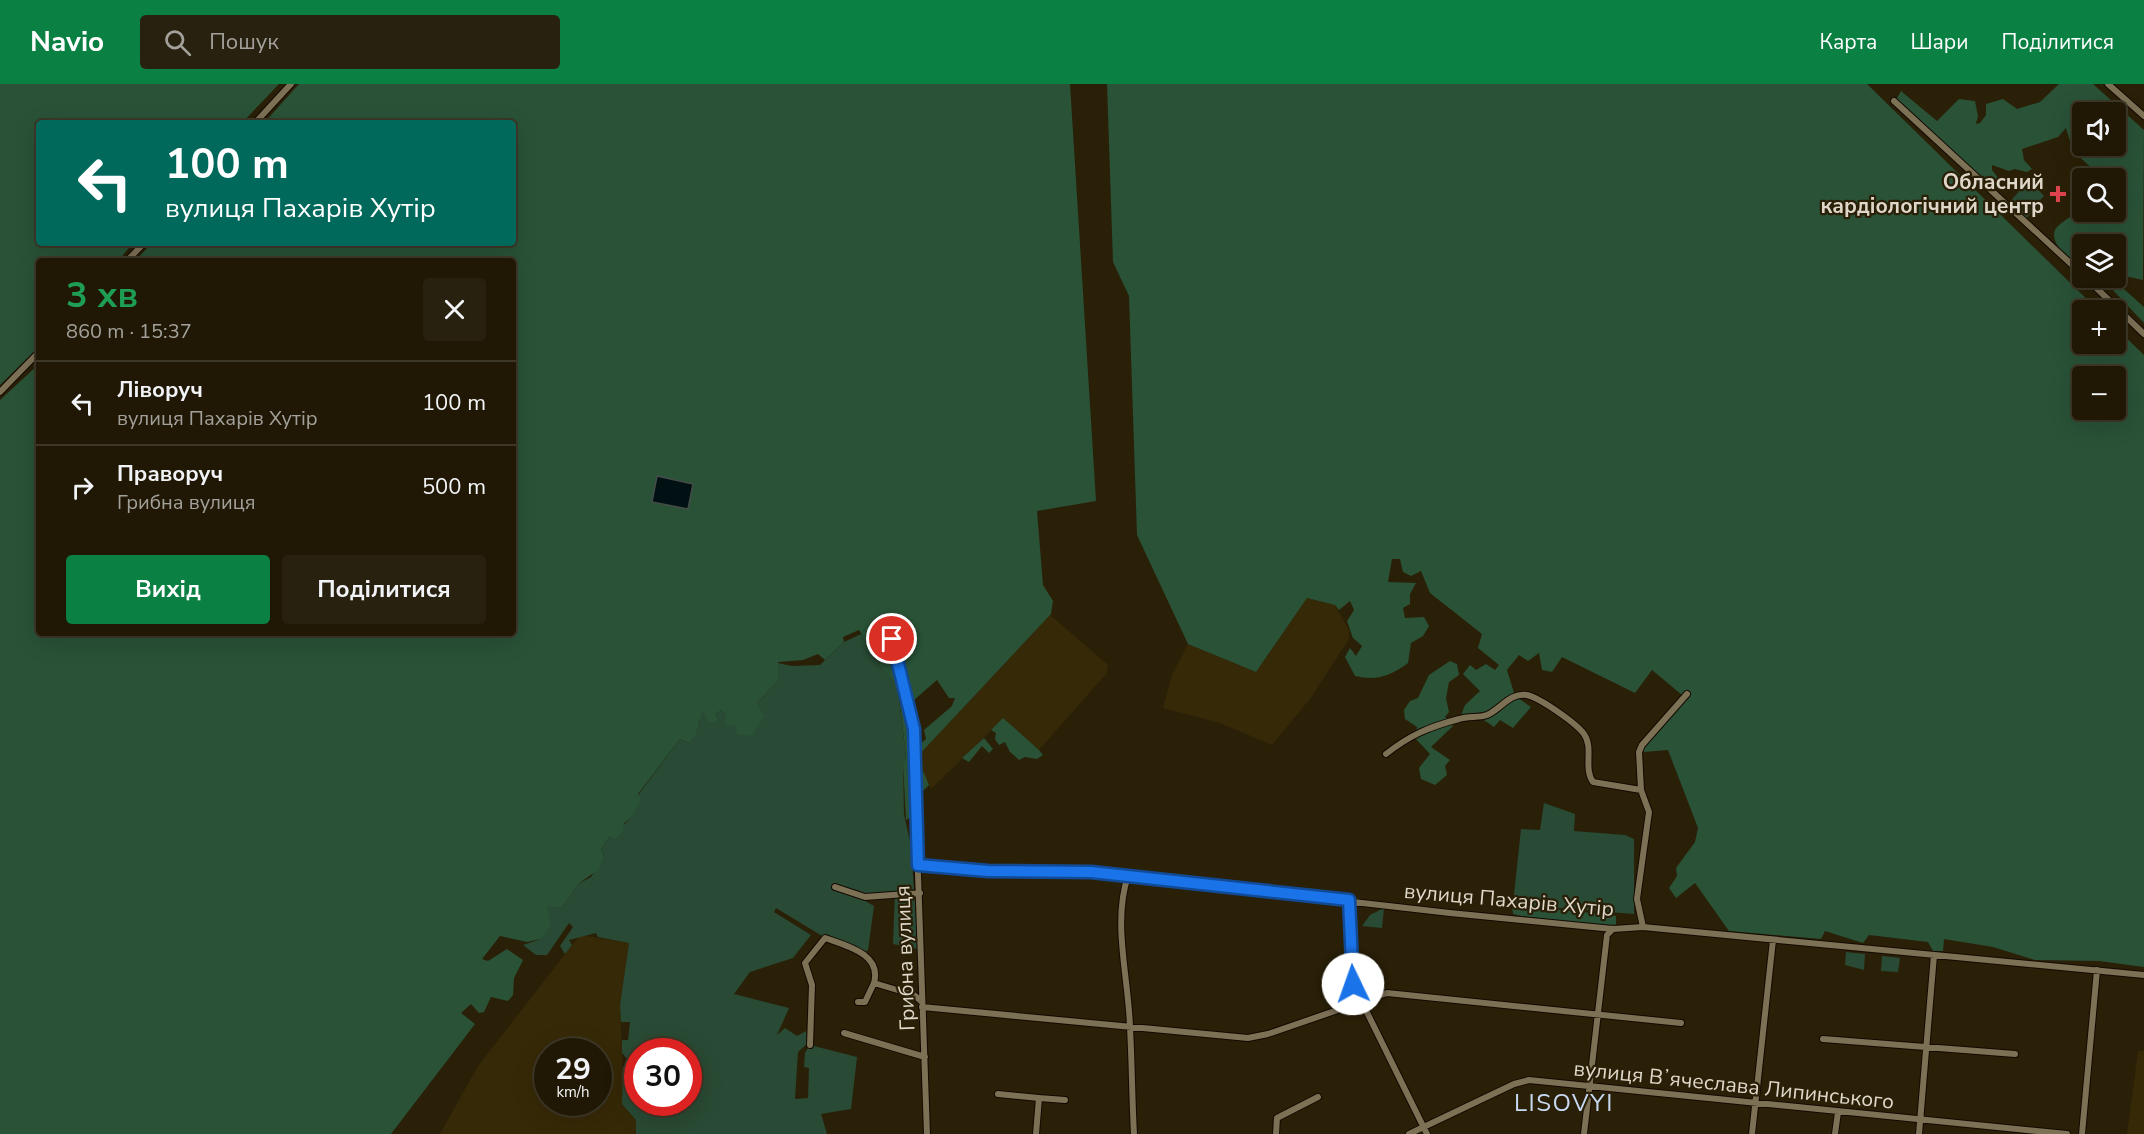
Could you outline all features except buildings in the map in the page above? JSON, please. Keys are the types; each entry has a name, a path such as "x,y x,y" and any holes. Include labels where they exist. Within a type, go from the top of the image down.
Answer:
{"street":[{"path":"258,120 291,84"},
{"path":"2108,84 2144,116"},
{"path":"1894,101 2072,265"},
{"path":"130,258 141,246"},
{"path":"2096,288 2144,334"},
{"path":"0,392 36,355"},
{"name":"Грибна вулиця","path":"892,639 914,729 927,1134"},
{"path":"1644,927 1637,899 1649,812 1641,790 1639,752 1642,745 1687,694"},
{"path":"1386,754 1410,735 1460,718 1486,715 1515,696 1526,695 1540,700 1583,732 1589,744 1589,777 1593,782 1641,790"},
{"name":"вулиця Пахарів Хутір","path":"918,865 1128,876 1613,929 1644,927 2144,975"},
{"path":"1128,876 1123,891 1122,919 1131,1028 1134,1134"},
{"path":"835,887 865,897 920,893"},
{"path":"1351,901 1352,977 1356,990 1363,999 1427,1134"},
{"path":"1584,1134 1607,935 1613,929"},
{"path":"810,1045 812,985 805,963 825,938 871,959 875,967 874,983 865,1002 858,1002"},
{"path":"1752,1134 1773,940"},
{"path":"1919,1134 1934,955"},
{"path":"2082,1134 2097,970"},
{"path":"874,983 914,995 922,1005 1131,1028 1251,1037 1363,999 1397,994 1681,1023"},
{"path":"914,995 922,990"},
{"path":"844,1034 925,1057"},
{"path":"1823,1039 2015,1054"},
{"name":"вулиця Вʼячеслава Липинського","path":"1409,1134 1514,1084 1529,1080 1755,1102 2003,1131 2067,1134"},
{"path":"998,1094 1065,1100"},
{"path":"1276,1134 1277,1118 1318,1097"},
{"path":"1036,1134 1039,1098"},
{"path":"1835,1134 1838,1112"}],"shaded area":[{"path":"657,476 693,484 688,509 652,502"},
{"path":"1307,598 1335,605 1349,630 1349,639 1310,699 1272,745 1220,723 1163,708 1172,675 1188,644 1256,672"},
{"path":"1050,615 1108,665 1106,674 1039,750 1003,719 931,789 916,758"},
{"path":"580,935 629,943 620,1005 624,1116 634,1116 636,1134 440,1134 478,1066"},
{"path":"2138,1051 2144,1051 2144,1134 2127,1134"}],"green space":[{"path":"0,84 279,84 245,120 36,120 36,246 130,246 120,258 36,258 36,350 0,385"},
{"path":"299,84 1070,84 1096,501 1037,511 1043,585 1053,601 1051,614 917,757 929,785 921,793 915,791 916,814 906,820 903,764 906,757 900,705 909,705 914,749 926,739 924,730 952,706 955,698 949,698 937,680 914,700 880,666 877,653 868,645 859,630 843,637 844,642 825,660 818,654 803,660 778,662 778,681 757,703 764,716 752,736 737,734 736,726 725,725 726,715 721,710 715,715 718,719 715,723 709,722 703,711 695,736 689,743 680,739 638,794 641,800 631,818 624,823 623,831 615,839 610,836 601,849 604,857 598,870 578,884 562,908 547,906 551,924 541,939 527,942 500,936 482,959 488,961 507,949 523,960 514,978 513,995 508,1001 491,997 484,1012 479,1013 471,1004 461,1013 475,1024 391,1134 0,1134 0,400 36,367 36,636 516,636 516,258 138,258 149,246 516,246 516,120 267,120"},
{"path":"1107,84 1867,84 2072,285 2072,288 2076,288 2088,300 2072,300 2072,354 2126,354 2126,338 2144,355 2144,967 2099,961 2035,960 1993,947 1944,939 1943,951 1933,951 1928,942 1869,935 1863,943 1825,931 1821,939 1729,931 1695,883 1676,898 1669,888 1677,876 1676,868 1695,842 1698,828 1668,750 1644,752 1642,745 1686,694 1682,695 1652,670 1635,693 1562,657 1552,672 1542,670 1539,653 1528,661 1519,655 1507,670 1515,696 1531,707 1513,728 1500,720 1494,727 1481,718 1460,718 1465,705 1480,691 1463,674 1470,665 1476,670 1486,664 1495,670 1499,665 1478,648 1482,634 1430,593 1421,571 1411,576 1403,572 1400,559 1392,559 1388,582 1416,583 1410,594 1410,604 1403,608 1405,618 1424,617 1429,626 1423,636 1411,643 1408,663 1389,674 1377,678 1355,676 1345,657 1350,648 1356,656 1362,646 1353,638 1347,621 1354,610 1350,601 1339,610 1335,605 1307,598 1256,672 1188,644 1137,535 1129,296 1113,262"},
{"path":"2059,84 2093,84 2113,102 2072,102 2072,148 2066,128 2058,137 2022,149 2024,160 2032,169 2027,172 2015,169 2009,171 1992,165 1992,170 1999,179 1991,187 1896,100 1901,91 1937,121 1959,99 1975,101 1978,116 1976,124 1980,123 1986,115 1986,104 2003,99 2017,109 2040,102"},
{"path":"2126,114 2144,130 2143,280 2126,276 2126,234 2072,234 2072,261 2055,241 2056,228 2072,216 2072,222 2126,222 2126,168 2092,168 2078,156 2126,156"},
{"path":"2031,182 2044,196 2040,200 2043,203 2025,219 2009,203 2026,183"},
{"path":"2111,288 2123,288 2144,307 2144,323 2126,304 2126,300 2122,300"},
{"path":"861,634 877,653 880,666 897,681 906,757 903,764 904,814 911,846 918,949 893,944 895,892 853,894 874,906 868,950 863,954 827,939 776,908 774,912 811,935 793,958 750,972 734,994 789,1008 777,1035 785,1028 797,1036 806,1031 808,1043 798,1052 795,1099 808,1098 809,1068 804,1067 805,1053 810,1045 857,1057 851,1109 821,1114 827,1134 636,1134 636,1120 632,1116 702,1116 702,1038 628,1038 630,1022 621,1022 620,1005 629,943 598,937 596,933 569,940 572,945 565,954 560,946 573,927 569,923 547,955 536,955 523,945 541,939 547,905 562,908 578,884 591,877 604,857 601,849 610,836 631,818 638,795 680,739 689,743 700,722 700,714 703,710 715,715 721,710 726,715 757,703 778,681 778,663 792,666 820,665 844,642"},
{"path":"1450,661 1457,664 1459,675 1449,682 1446,698 1449,712 1445,717 1453,726 1431,747 1450,760 1445,766 1447,775 1435,785 1421,779 1419,768 1430,754 1415,738 1417,727 1405,719 1404,710 1410,701 1418,698 1429,675"},
{"path":"1003,718 1043,755 1037,759 1025,757 1019,760 1010,752 1005,742 999,745 995,739 996,733 991,730"},
{"path":"984,738 993,749 989,753 982,746 969,762 962,758"},
{"path":"1544,803 1575,814 1574,831 1625,835 1634,839 1634,914 1513,904 1521,829 1540,830"},
{"path":"1512,905 1612,915 1616,916 1616,924 1613,927 1521,916 1513,914"},
{"path":"1384,908 1382,928 1362,926 1370,915"},
{"path":"1846,952 1865,954 1864,970 1845,965"},
{"path":"1882,956 1900,958 1898,972 1881,971"},
{"path":"622,1040 624,1040 624,1055 622,1053"},
{"path":"624,1066 624,1106 622,1104"}],"place":[{"name":"Обласний кардіологічний центр","path":"2058,194"}],"district":[{"name":"LISOVYI","path":"1564,1103"}],"route":[{"path":"892,639 909,700 914,729 913,772 918,865 959,866 988,871 1091,872 1349,900 1351,901 1353,984"}]}
